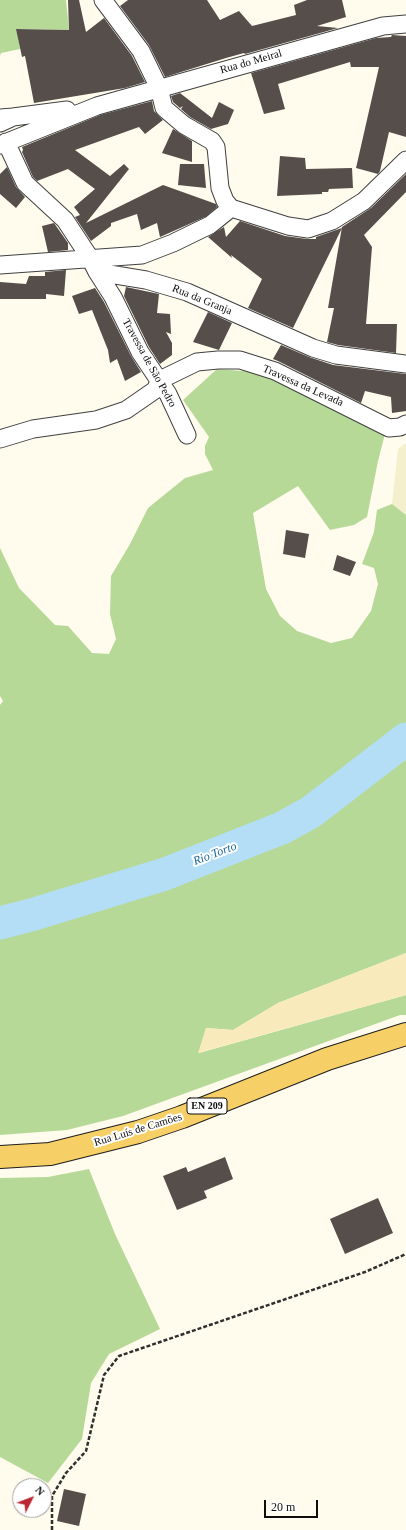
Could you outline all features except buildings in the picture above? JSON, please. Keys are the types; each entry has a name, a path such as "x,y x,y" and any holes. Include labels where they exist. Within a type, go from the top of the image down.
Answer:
{"main road":[{"name":"Rua Luís de Camões","path":"0,1157 50,1154 138,1132 182,1117 327,1059 406,1034"}],"street":[{"path":"103,0 141,51 159,88 164,108 184,125 212,141 216,147 220,188 225,202 231,208 288,226 308,229 332,220 364,200 406,160"},
{"name":"Rua do Meiral","path":"3,143 97,106 383,26 406,24"},
{"name":"Rua do Meiral","path":"4,119 97,106"},
{"name":"Travessa de São Pedro","path":"3,143 25,183 65,220 94,265 113,297 140,352 160,380 187,435"},
{"path":"94,265 106,259 148,252 173,243 210,225 231,208"},
{"name":"Rua da Granja","path":"0,265 94,265 187,292 313,348 330,353 406,364"},
{"name":"Travessa da Levada","path":"0,438 33,429 49,428 96,420 126,410 155,390 160,380 197,362 240,360 275,371 389,428 400,427 406,424"}],"path":[{"path":"52,1530 52,1496 66,1473 86,1451 104,1375 120,1356 365,1272 406,1254"}],"shaded area":[{"path":"406,443 406,515 392,504 398,449"}],"green space":[{"path":"0,0 66,0 69,30 17,29 20,49 1,53 0,56"},
{"path":"217,369 256,372 284,382 386,430 378,461 367,517 354,525 330,530 298,486 253,513 266,589 280,616 297,631 331,643 352,638 371,611 378,584 374,568 362,564 374,532 377,510 392,504 406,515 406,953 278,1003 233,1030 206,1028 199,1053 406,995 406,1015 400,1015 123,1116 67,1130 0,1135 0,705 3,701 0,696 0,548 19,588 55,625 68,626 92,653 109,654 116,639 110,614 111,576 130,544 148,508 185,478 213,470 205,454 205,446 209,437 183,400"},
{"path":"89,1169 115,1234 160,1329 109,1354 91,1383 82,1439 52,1478 39,1478 0,1457 0,1178 48,1177"}],"sand":[{"path":"406,953 406,995 198,1053 206,1028 233,1030 278,1003"}],"waterway":[{"name":"Rio Torto","path":"0,923 165,874 282,828 311,812 406,739"}]}
